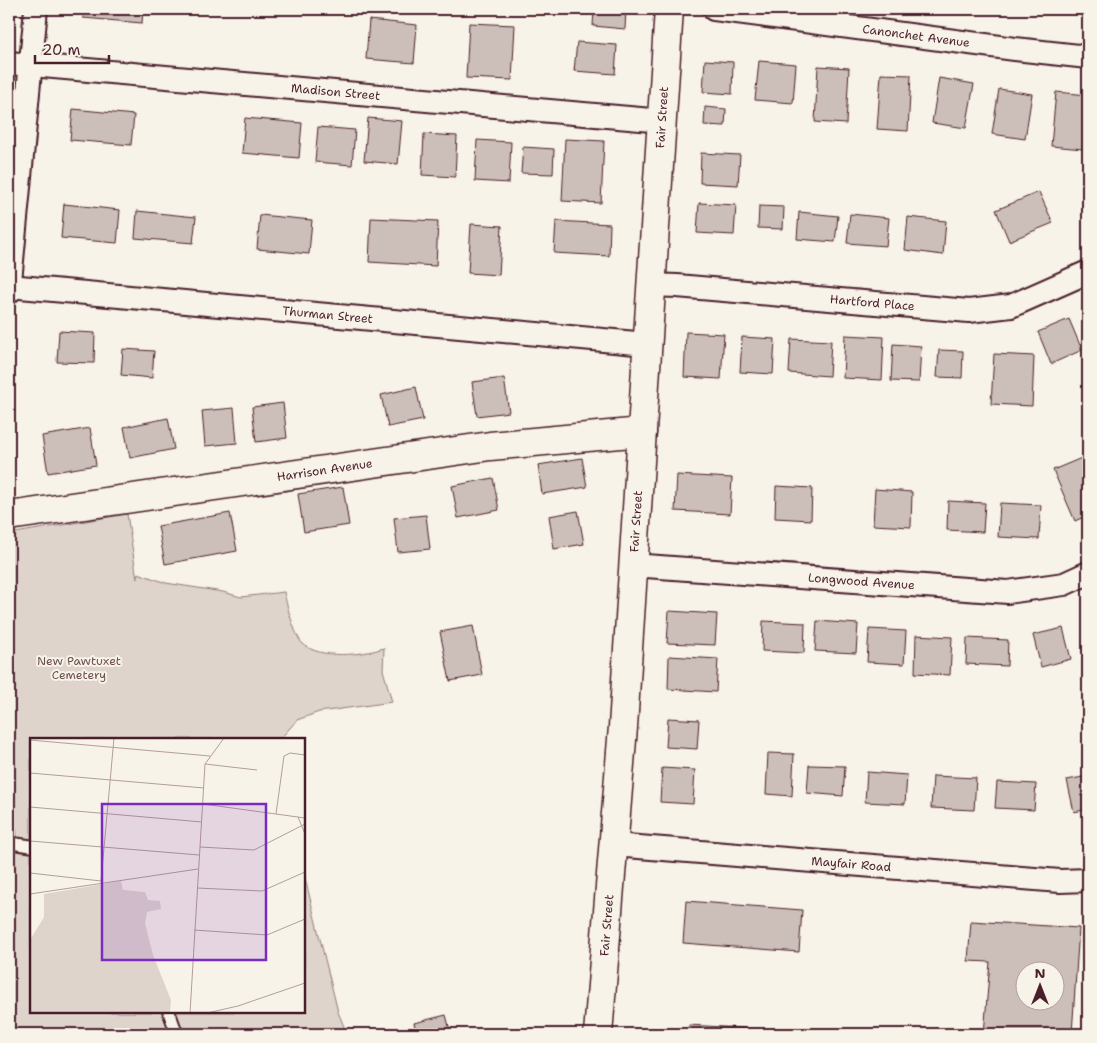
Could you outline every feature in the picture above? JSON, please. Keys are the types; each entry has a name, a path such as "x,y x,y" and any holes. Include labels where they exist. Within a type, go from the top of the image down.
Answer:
{"street":[{"path":"9,292 19,64 36,9"},
{"name":"Fair Street","path":"598,1034 624,720 646,344 670,9"},
{"name":"Canonchet Avenue","path":"714,9 1015,49 1088,56"},
{"name":"Madison Street","path":"19,64 663,121"},
{"name":"Hartford Place","path":"651,285 969,311 1011,306 1088,272"},
{"name":"Thurman Street","path":"9,286 646,344"},
{"name":"Harrison Avenue","path":"9,516 490,446 642,432"},
{"name":"Longwood Avenue","path":"632,565 1008,592 1064,584 1088,573"},
{"name":"Mayfair Road","path":"614,845 1060,881 1088,880"}],"lane":[{"path":"9,831 10,843 30,846"},
{"path":"169,1013 177,1034"}],"green space":[{"name":"New Pawtuxet Cemetery","path":"127,514 137,579 138,573 166,583 223,592 241,597 284,592 299,639 310,648 330,654 353,654 384,648 383,670 392,702 319,712 297,720 281,738 30,738 30,1013 305,1013 305,878 338,1012 347,1034 9,1034 9,534"}],"building":[{"path":"84,9 143,9 142,23 83,18"},
{"path":"594,9 626,9 625,29 593,26"},
{"path":"369,20 417,25 414,63 366,59"},
{"path":"469,23 515,25 512,80 466,78"},
{"path":"577,42 617,45 615,74 574,71"},
{"path":"705,60 733,62 732,94 703,92"},
{"path":"759,61 796,64 793,103 755,100"},
{"path":"818,66 849,68 846,124 815,122"},
{"path":"881,74 911,75 908,131 877,129"},
{"path":"939,78 974,84 966,128 932,123"},
{"path":"999,89 1032,94 1025,139 992,134"},
{"path":"1056,92 1088,95 1083,149 1051,146"},
{"path":"705,107 726,109 725,126 704,125"},
{"path":"73,109 134,115 131,145 70,140"},
{"path":"245,118 302,123 299,158 242,153"},
{"path":"368,118 402,121 398,164 364,161"},
{"path":"318,127 355,130 352,165 315,162"},
{"path":"424,134 457,136 455,177 422,175"},
{"path":"565,139 604,141 601,203 562,201"},
{"path":"477,140 511,142 509,183 475,181"},
{"path":"523,147 554,149 553,174 521,173"},
{"path":"701,153 740,155 738,185 700,183"},
{"path":"1039,192 1053,223 1009,241 996,210"},
{"path":"699,203 736,205 734,235 697,233"},
{"path":"64,204 120,210 117,243 61,238"},
{"path":"759,206 784,207 783,229 758,228"},
{"path":"137,211 196,217 193,243 135,238"},
{"path":"799,212 838,216 835,242 797,239"},
{"path":"850,214 889,218 886,246 847,243"},
{"path":"260,215 312,220 309,254 257,249"},
{"path":"908,217 946,221 943,255 905,250"},
{"path":"371,218 438,221 436,266 369,262"},
{"path":"556,221 610,224 609,256 554,253"},
{"path":"471,224 502,226 499,275 468,273"},
{"path":"1069,319 1082,350 1051,364 1038,332"},
{"path":"59,331 95,333 94,363 57,362"},
{"path":"686,332 724,334 721,379 684,377"},
{"path":"845,335 884,337 882,380 843,378"},
{"path":"742,337 775,339 773,374 740,372"},
{"path":"791,339 831,341 829,376 789,373"},
{"path":"893,344 921,346 919,382 891,381"},
{"path":"123,349 154,351 152,378 121,375"},
{"path":"939,350 963,351 962,378 937,377"},
{"path":"994,354 1034,356 1032,406 991,404"},
{"path":"504,378 509,412 477,416 472,382"},
{"path":"416,387 423,420 388,427 381,395"},
{"path":"283,403 287,438 256,442 252,407"},
{"path":"234,408 237,443 205,446 202,411"},
{"path":"168,418 174,449 130,458 124,427"},
{"path":"90,428 96,465 48,473 42,436"},
{"path":"1084,457 1088,467 1088,515 1075,521 1053,470"},
{"path":"582,458 587,487 542,494 538,465"},
{"path":"677,475 732,478 730,514 675,511"},
{"path":"493,478 499,510 458,518 452,486"},
{"path":"776,486 812,488 811,520 775,518"},
{"path":"343,487 349,525 304,532 298,494"},
{"path":"875,489 912,492 911,527 873,525"},
{"path":"948,501 985,503 983,532 947,530"},
{"path":"1000,503 1041,505 1039,539 998,537"},
{"path":"578,511 584,544 554,549 549,516"},
{"path":"230,513 237,551 165,564 158,526"},
{"path":"426,515 430,549 398,552 394,518"},
{"path":"669,611 717,614 715,645 667,643"},
{"path":"763,621 805,623 804,653 762,651"},
{"path":"817,621 858,624 856,653 815,651"},
{"path":"473,626 482,675 450,681 440,632"},
{"path":"1063,628 1071,659 1041,667 1033,635"},
{"path":"869,629 906,631 904,664 867,662"},
{"path":"916,635 952,637 950,675 915,673"},
{"path":"967,638 1008,640 1007,666 966,664"},
{"path":"669,656 718,659 716,692 668,689"},
{"path":"668,718 699,720 697,749 666,747"},
{"path":"768,753 794,754 792,796 766,794"},
{"path":"809,765 845,766 843,796 807,793"},
{"path":"662,768 695,770 693,804 660,802"},
{"path":"867,772 907,775 905,804 865,802"},
{"path":"933,776 976,778 974,810 931,808"},
{"path":"1088,776 1088,809 1074,812 1067,780"},
{"path":"997,782 1036,784 1034,810 995,808"},
{"path":"686,901 802,910 799,952 683,943"},
{"path":"971,921 1079,928 1072,1034 984,1034 990,962 968,961"},
{"path":"446,1015 451,1034 417,1034 414,1023"},
{"path":"689,1025 789,1031 789,1034 688,1034"}]}
